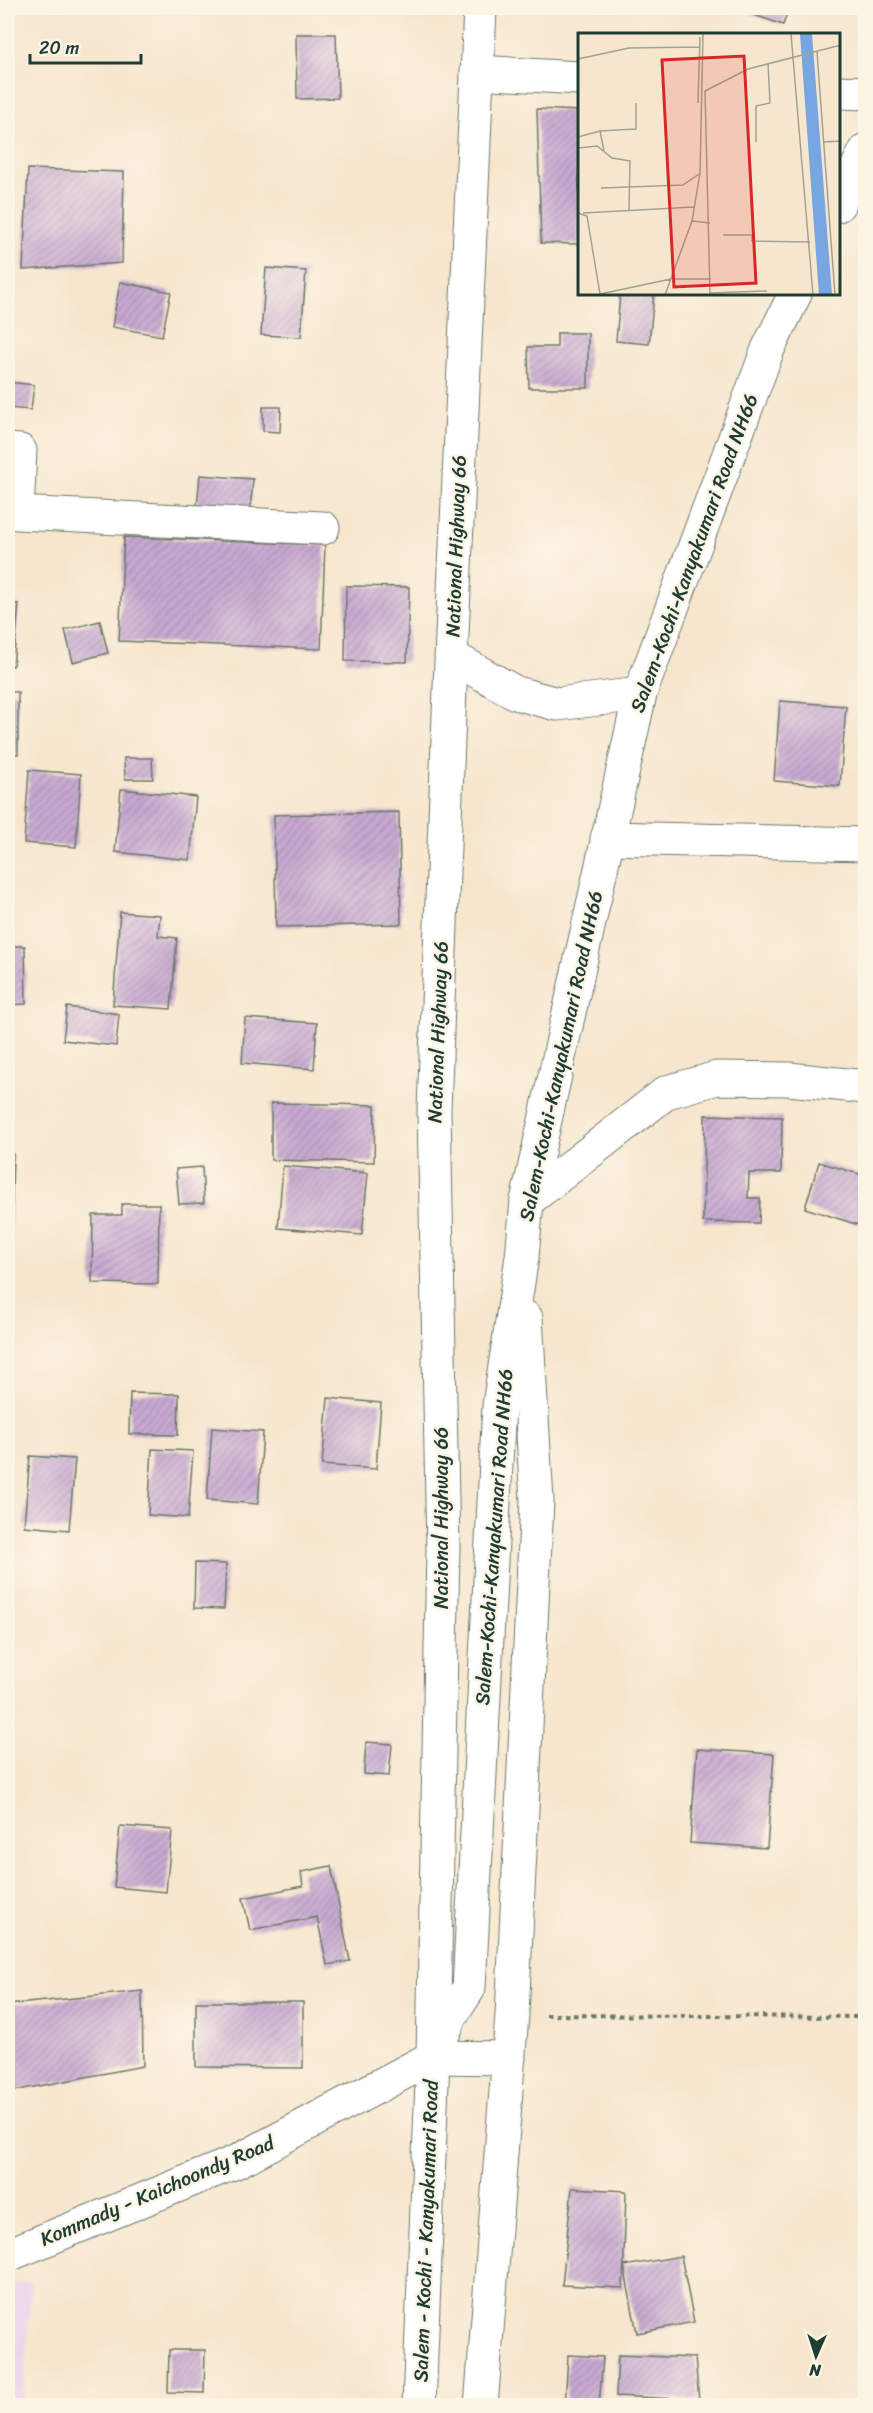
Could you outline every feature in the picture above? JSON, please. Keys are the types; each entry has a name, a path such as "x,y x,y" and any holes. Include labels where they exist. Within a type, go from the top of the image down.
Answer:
{"main road":[{"name":"National Highway 66","path":"433,2057 443,1548 434,1110 480,8"},
{"path":"477,72 578,78"},
{"path":"840,92 866,93"},
{"path":"840,201 866,150"},
{"name":"Salem-Kochi-Kanyakumari Road NH66","path":"433,2057 451,2016 469,1988 499,1405 522,1257 527,1201 640,694 768,349 794,296"},
{"path":"8,450 20,451 16,513 323,528"},
{"path":"452,657 516,693 557,704 640,694"},
{"path":"607,838 866,844"},
{"path":"527,1201 668,1092 717,1078 789,1079 866,1087"},
{"path":"481,2406 512,2014 537,1501 522,1257"},
{"path":"433,2057 509,2058"},
{"name":"Kommady - Kaichoondy Road","path":"8,2255 238,2161 433,2057"},
{"name":"Salem - Kochi - Kanyakumari Road","path":"419,2406 433,2057"}],"path":[{"path":"512,2014 866,2017"}],"shaded area":[{"path":"31,2281 23,2405 8,2405 8,2286"}],"building":[{"path":"734,8 789,8 783,25"},
{"path":"296,34 336,34 338,98 297,99"},
{"path":"537,109 578,111 578,244 541,243"},
{"path":"28,169 124,172 122,263 23,270"},
{"path":"266,268 306,271 301,337 261,335"},
{"path":"120,282 171,292 162,336 112,327"},
{"path":"620,296 654,296 649,344 616,341"},
{"path":"557,333 588,333 588,388 529,388 528,347 557,347"},
{"path":"8,382 34,385 31,410 8,408"},
{"path":"263,407 281,407 280,432 263,431"},
{"path":"200,475 253,479 250,512 197,507"},
{"path":"124,537 325,545 321,649 119,641"},
{"path":"346,586 409,587 407,662 345,661"},
{"path":"8,603 19,604 13,666 8,665"},
{"path":"100,621 108,653 73,662 65,630"},
{"path":"8,692 18,692 18,754 8,754"},
{"path":"780,701 846,706 840,786 774,781"},
{"path":"124,758 152,758 153,779 125,779"},
{"path":"29,770 81,774 76,847 24,843"},
{"path":"121,789 196,797 190,860 115,852"},
{"path":"399,812 401,924 276,927 274,815"},
{"path":"120,912 160,915 158,936 177,938 171,1009 113,1005"},
{"path":"8,946 25,946 26,1004 8,1005"},
{"path":"67,1007 119,1014 116,1046 63,1040"},
{"path":"245,1018 317,1023 314,1069 242,1063"},
{"path":"271,1103 375,1105 374,1162 271,1160"},
{"path":"705,1115 782,1117 781,1173 749,1173 748,1198 760,1198 759,1223 703,1222"},
{"path":"8,1154 13,1154 11,1232 8,1232"},
{"path":"819,1162 866,1176 866,1216 862,1226 805,1208"},
{"path":"283,1166 368,1173 362,1235 278,1228"},
{"path":"202,1167 204,1203 179,1204 176,1169"},
{"path":"122,1204 159,1204 158,1284 92,1283 93,1215 122,1215"},
{"path":"130,1393 179,1394 178,1435 129,1434"},
{"path":"328,1398 381,1403 376,1469 322,1465"},
{"path":"212,1428 263,1432 258,1504 207,1500"},
{"path":"152,1449 193,1451 188,1518 148,1515"},
{"path":"30,1456 75,1459 69,1530 24,1526"},
{"path":"195,1563 226,1564 224,1609 194,1608"},
{"path":"366,1742 392,1744 389,1776 364,1774"},
{"path":"697,1749 774,1754 767,1848 690,1843"},
{"path":"120,1826 172,1830 166,1892 114,1887"},
{"path":"331,1866 350,1961 327,1965 317,1917 250,1930 243,1898 303,1886 301,1872"},
{"path":"142,1991 143,2066 8,2092 8,2005"},
{"path":"196,2002 303,2002 303,2068 196,2067"},
{"path":"572,2188 626,2191 623,2288 562,2285"},
{"path":"681,2256 694,2322 637,2333 624,2266"},
{"path":"169,2350 205,2350 204,2393 168,2392"},
{"path":"568,2355 603,2357 599,2406 565,2406"},
{"path":"618,2355 695,2358 699,2400 616,2396"}]}
